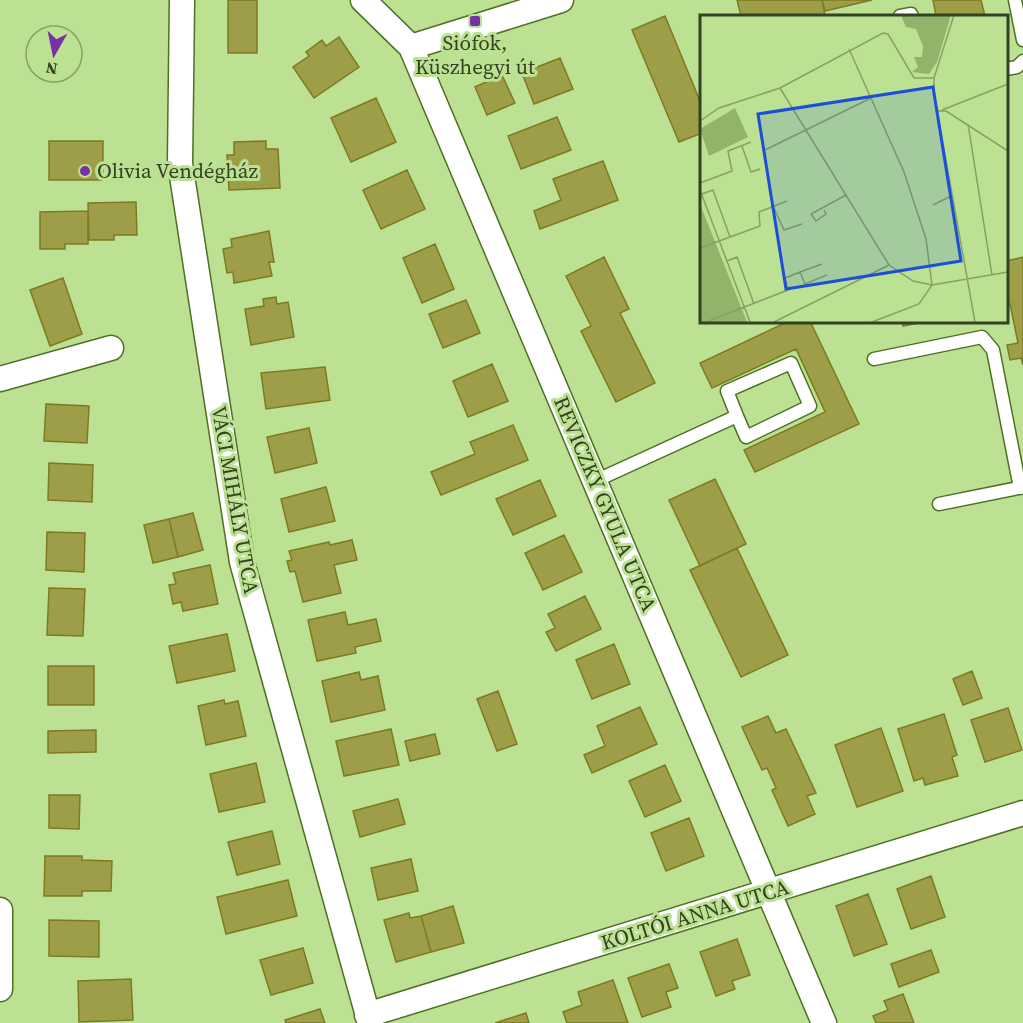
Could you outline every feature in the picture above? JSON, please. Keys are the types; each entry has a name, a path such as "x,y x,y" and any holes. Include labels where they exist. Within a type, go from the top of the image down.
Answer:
{"street":[{"name":"VÁCI MIHÁLY UTCA","path":"182,0 180,163 242,562 368,1019"},
{"name":"REVICZKY GYULA UTCA","path":"363,0 411,47 824,1023"},
{"path":"411,47 561,0"},
{"path":"0,379 111,348"},
{"name":"KOLTÓI ANNA UTCA","path":"368,1019 1023,813"},
{"path":"0,910 0,989"}],"lane":[{"path":"1015,0 1023,40"},
{"path":"1008,69 1017,68 1023,61"},
{"path":"874,358 982,337 993,350 1021,487 939,504"},
{"path":"791,363 810,406 746,437 737,416 727,391 791,363"},
{"path":"595,481 737,416"}],"building":[{"path":"228,0 257,0 257,53 228,53"},
{"path":"737,0 822,0 825,15 741,15"},
{"path":"822,0 872,0 825,11"},
{"path":"933,0 981,0 985,15 936,15"},
{"path":"665,16 700,101 700,134 679,142 632,30"},
{"path":"339,37 359,67 314,98 293,67 309,56 306,52 322,40 326,46"},
{"path":"560,58 573,89 534,104 522,73"},
{"path":"502,75 515,103 487,115 475,87"},
{"path":"376,98 396,142 351,162 331,118"},
{"path":"557,117 571,150 521,169 508,136"},
{"path":"49,141 103,141 103,180 49,180"},
{"path":"266,141 266,149 278,149 280,188 229,190 227,155 234,155 234,142"},
{"path":"603,161 618,200 540,229 534,211 561,200 553,179"},
{"path":"407,170 425,209 381,229 363,190"},
{"path":"136,202 137,235 114,235 114,240 89,240 88,203"},
{"path":"88,211 88,244 65,244 65,249 40,249 40,212"},
{"path":"269,231 274,262 269,262 272,276 234,283 233,272 227,273 223,249 232,247 231,239"},
{"path":"435,244 454,289 422,303 403,258"},
{"path":"604,257 629,309 620,313 655,383 616,402 581,331 591,326 566,276"},
{"path":"1023,257 1023,365 1021,358 1010,360 1007,345 1018,343 1010,304 1008,304 1008,261"},
{"path":"63,278 82,334 50,346 30,290"},
{"path":"276,297 277,304 288,302 294,337 251,345 245,309 264,306 263,299"},
{"path":"466,300 480,333 443,348 429,314"},
{"path":"787,322 810,322 859,424 755,472 744,450 825,412 796,349 712,388 700,363"},
{"path":"902,322 924,322 903,326"},
{"path":"492,364 508,401 468,417 453,381"},
{"path":"325,367 330,400 266,409 261,373"},
{"path":"46,404 89,406 87,443 44,441"},
{"path":"513,425 528,460 441,495 431,472 475,454 470,442"},
{"path":"309,428 317,463 275,473 267,437"},
{"path":"49,463 93,465 92,502 48,500"},
{"path":"715,479 746,544 700,566 669,500"},
{"path":"540,480 556,516 513,535 496,499"},
{"path":"326,487 335,521 289,532 281,499"},
{"path":"193,513 203,550 178,557 169,519"},
{"path":"169,519 178,557 153,563 144,525"},
{"path":"47,532 85,533 84,572 46,570"},
{"path":"564,535 582,572 543,590 525,553"},
{"path":"352,540 357,560 334,565 341,593 303,602 295,571 290,572 287,561 292,560 289,551 329,542 330,545"},
{"path":"737,548 788,655 741,677 690,570"},
{"path":"210,565 218,604 183,611 181,602 173,604 169,585 176,584 173,573"},
{"path":"49,588 85,589 83,636 47,635"},
{"path":"585,596 601,629 556,651 546,632 555,628 548,614"},
{"path":"345,612 348,625 376,619 381,641 355,647 356,653 317,661 308,620"},
{"path":"227,634 235,671 177,683 169,646"},
{"path":"614,644 630,684 592,699 576,660"},
{"path":"48,666 94,666 94,705 48,705"},
{"path":"972,671 982,698 963,705 953,679"},
{"path":"359,672 361,680 378,676 385,710 331,722 322,681"},
{"path":"498,691 517,744 497,751 477,699"},
{"path":"224,700 225,704 238,701 246,736 206,745 198,706"},
{"path":"640,707 657,744 592,773 584,755 605,746 597,726"},
{"path":"1008,708 1022,750 985,762 971,720"},
{"path":"944,714 957,755 952,757 958,776 925,785 923,778 914,781 898,729"},
{"path":"768,716 776,733 786,729 816,793 807,796 815,814 788,826 772,790 776,788 767,768 762,770 742,727"},
{"path":"881,728 903,791 857,807 835,745"},
{"path":"391,729 399,765 344,776 336,741"},
{"path":"96,730 96,752 48,753 48,731"},
{"path":"435,734 440,754 410,761 405,741"},
{"path":"256,763 265,802 219,812 210,774"},
{"path":"665,765 681,801 645,817 629,781"},
{"path":"49,795 80,795 79,829 49,828"},
{"path":"398,799 405,824 360,837 353,811"},
{"path":"689,818 704,856 666,871 651,833"},
{"path":"272,831 280,864 237,875 228,842"},
{"path":"45,856 82,856 82,860 112,861 111,891 82,891 82,896 44,896"},
{"path":"411,859 418,891 378,900 371,868"},
{"path":"931,876 945,917 911,929 897,889"},
{"path":"288,880 297,916 226,934 217,897"},
{"path":"868,894 887,944 854,956 836,906"},
{"path":"453,906 464,943 431,952 421,916"},
{"path":"409,913 410,918 421,916 431,952 396,962 384,920"},
{"path":"49,920 99,921 99,957 49,956"},
{"path":"737,939 750,975 732,981 735,989 716,996 700,952"},
{"path":"303,948 313,983 271,995 260,960"},
{"path":"931,950 939,972 899,987 891,964"},
{"path":"669,964 678,988 666,992 671,1007 642,1017 628,978"},
{"path":"131,979 133,1020 79,1022 78,981"},
{"path":"613,980 628,1023 567,1023 563,1012 582,1005 578,992"},
{"path":"903,994 914,1023 876,1023 873,1016 888,1010 884,1001"},
{"path":"320,1009 325,1023 286,1023 285,1020"},
{"path":"526,1013 529,1023 495,1023"}],"place":[{"name":"Siófok, Küszhegyi út","path":"475,21"},
{"name":"Olivia Vendégház","path":"85,171"}]}
